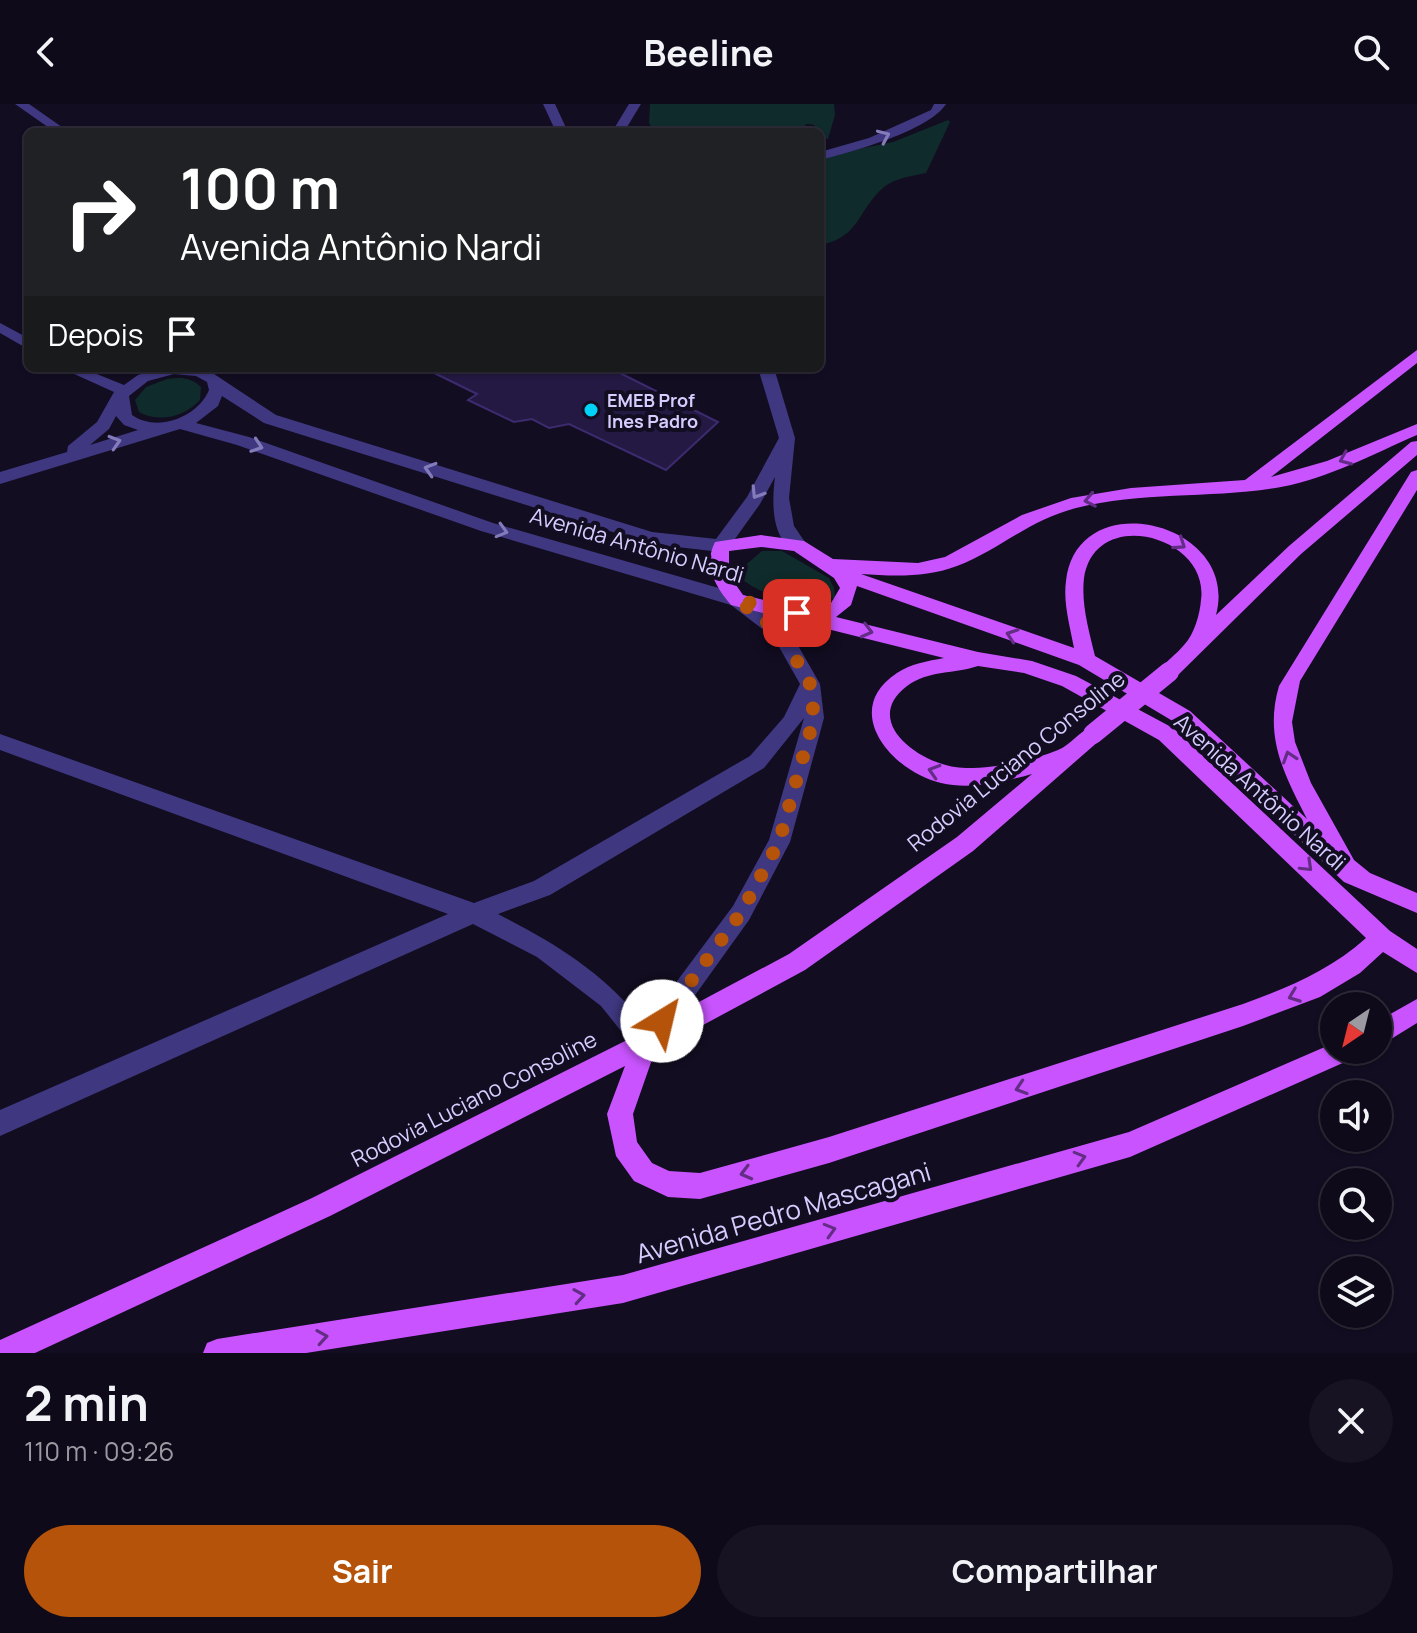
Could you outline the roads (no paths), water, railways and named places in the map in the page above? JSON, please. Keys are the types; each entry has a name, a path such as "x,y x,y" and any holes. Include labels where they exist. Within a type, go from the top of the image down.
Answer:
{"main road":[{"path":"1246,486 1301,448 1417,355"},
{"path":"833,568 943,565 1038,515 1081,501 1285,480 1417,429"},
{"name":"Rodovia Luciano Consoline","path":"4,1353 321,1207 646,1043 797,962 965,844 1194,650 1295,550 1417,446"},
{"path":"1352,875 1294,774 1282,729 1283,708 1291,680 1311,645 1417,476"},
{"path":"1086,660 1077,611 1076,571 1091,543 1104,535 1134,528 1153,530 1174,538 1201,561 1211,593 1194,650"},
{"name":"Avenida Antônio Nardi","path":"721,546 761,541 798,545 833,568 1086,660 1183,717 1352,875 1417,903"},
{"path":"721,546 716,562 721,582 737,600"},
{"path":"816,618 833,613 847,601 849,588 833,568"},
{"name":"Avenida Antônio Nardi","path":"737,600 978,659 1025,666 1069,681 1166,734 1382,938 1417,962"},
{"path":"978,659 930,668 908,675 895,684 885,698 882,711 888,739 897,750 913,764 939,774 962,777 993,774 1065,757"},
{"name":"Avenida Pedro Mascagani","path":"646,1043 620,1114 625,1147 643,1172 668,1184 700,1186 829,1150 1243,1015 1312,989 1352,965 1382,938"},
{"path":"1392,1026 1417,1010"},
{"name":"Avenida Pedro Mascagani","path":"217,1353 623,1289 1130,1144 1320,1061"}],"street":[{"path":"21,104 57,128"},
{"path":"549,104 560,128"},
{"path":"620,128 635,104"},
{"path":"824,155 873,141 935,112 940,104"},
{"path":"0,327 24,342"},
{"path":"61,459 103,425 123,392 78,372"},
{"name":"Avenida Antônio Nardi","path":"163,372 143,378 123,392 121,413 128,421 154,428 176,425 243,441 487,527 737,600"},
{"name":"Avenida Antônio Nardi","path":"202,372 212,377 217,386 270,419 651,538 721,546"},
{"path":"767,372 787,438 781,498 785,527 798,545"},
{"path":"0,478 176,425 202,414 218,395 217,386"},
{"path":"721,546 754,500 787,438"},
{"path":"0,742 474,913 545,950 609,998 646,1043 741,913 779,842 814,718 810,684 781,633 737,600"},
{"path":"0,1123 474,913 542,888 757,762 792,722 810,684"}],"place":[{"name":"EMEB Prof Ines Padro","path":"591,410"}]}
